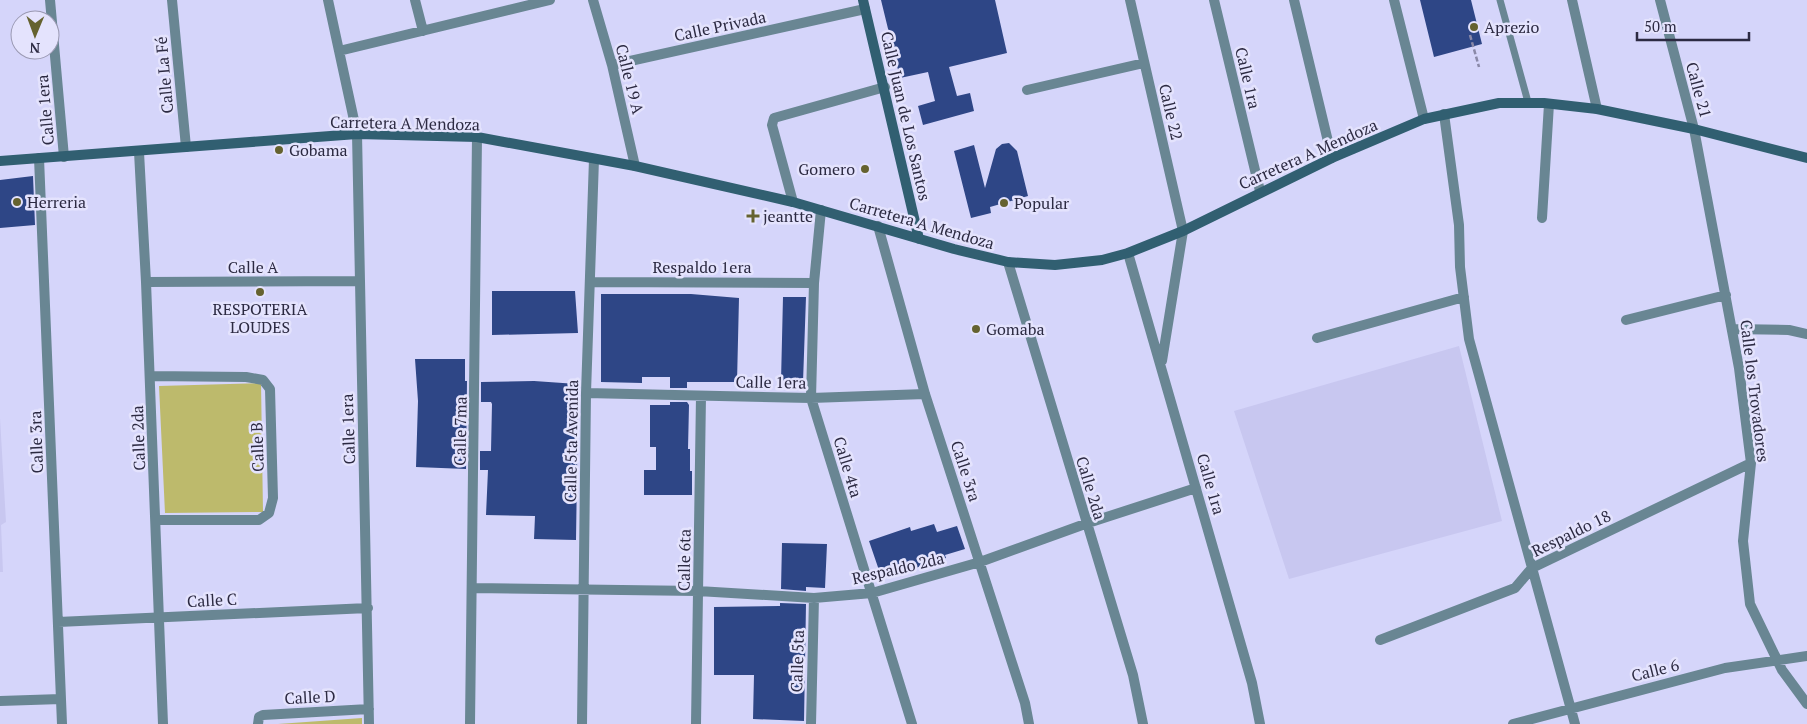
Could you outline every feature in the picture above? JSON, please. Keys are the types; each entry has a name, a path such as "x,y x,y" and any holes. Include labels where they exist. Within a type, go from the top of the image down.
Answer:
{"street":[{"name":"Calle 1era","path":"50,0 64,157"},
{"name":"Calle La Fé","path":"172,0 186,147"},
{"name":"Calle 1era","path":"328,0 357,134 370,724"},
{"path":"415,0 423,31"},
{"path":"340,51 550,0"},
{"name":"Calle 19 A","path":"594,0 612,65 635,166"},
{"name":"Calle 22","path":"1130,0 1183,231"},
{"name":"Calle 1ra","path":"1214,0 1260,191"},
{"path":"1294,0 1332,158"},
{"path":"1394,0 1424,119"},
{"path":"1572,0 1597,109"},
{"name":"Calle 21","path":"1660,0 1694,129"},
{"name":"Calle Privada","path":"612,65 864,5"},
{"name":"Calle Juan de Los Santos","path":"864,5 885,87 919,239"},
{"path":"1027,90 1144,63"},
{"path":"793,202 772,125 774,118 885,87"},
{"name":"Carretera A Mendoza","path":"0,161 139,152 357,134 477,137 635,166 793,202 919,239 1008,262 1055,265 1102,260 1128,254 1183,231 1260,191 1332,158 1424,119 1499,103 1528,102 1597,109 1694,129 1807,158"},
{"path":"1542,218 1549,104"},
{"path":"1444,114 1459,224 1460,267 1470,338 1576,724"},
{"name":"Calle los Trovadores","path":"1694,129 1732,329 1751,463 1743,541 1750,604 1777,661 1807,704"},
{"name":"Calle 7ma","path":"470,724 477,137"},
{"name":"Calle 2da","path":"139,152 150,376 163,724"},
{"name":"Calle 3ra","path":"39,158 62,724"},
{"name":"Calle 5ta Avenida","path":"582,724 586,393 594,159"},
{"name":"Calle 4ta","path":"821,210 814,283 811,398 912,724"},
{"name":"Calle 3ra","path":"878,226 925,394 1025,703 1029,724"},
{"path":"1161,365 1183,231"},
{"name":"Calle 1ra","path":"1128,254 1252,682 1260,724"},
{"name":"Calle 2da","path":"1008,262 1085,524 1133,675 1143,724"},
{"name":"Calle A","path":"146,282 359,281"},
{"name":"Respaldo 1era","path":"591,282 814,283"},
{"path":"1626,320 1726,295"},
{"path":"1317,338 1464,296"},
{"path":"1732,329 1789,330 1807,334"},
{"name":"Calle B","path":"150,376 246,377 263,380 270,390 274,498 269,513 259,520 156,520"},
{"name":"Calle 1era","path":"586,393 811,398 925,394"},
{"name":"Calle 6ta","path":"696,724 701,396"},
{"name":"Respaldo 18","path":"1380,640 1514,588 1532,568 1751,463"},
{"name":"Respaldo 2da","path":"473,588 698,591 814,598 872,593 980,562 1085,524 1196,488"},
{"name":"Calle 5ta","path":"811,724 814,598"},
{"name":"Calle C","path":"58,622 368,608"},
{"name":"Calle 6","path":"1513,724 1571,707 1725,668 1807,656"},
{"path":"0,701 61,699"},
{"name":"Calle D","path":"258,724 260,717 263,715 369,709"}],"lane":[{"path":"1500,0 1528,102"}],"path":[{"path":"1470,35 1479,67"}],"shaded area":[{"path":"1459,346 1502,521 1289,579 1234,411"},
{"path":"261,383 263,512 165,513 159,386"},
{"path":"0,418 6,522 1,525 3,572 0,572"},
{"path":"362,718 362,724 278,724"}],"building":[{"path":"881,0 995,0 1007,53 949,67 957,96 970,93 974,111 923,125 918,106 935,101 928,72 900,78"},
{"path":"1420,0 1471,0 1482,44 1434,57"},
{"path":"1009,143 1017,151 1028,196 990,207 991,213 971,218 954,151 974,145 985,188 996,149 1002,144"},
{"name":"Herreria","path":"33,176 35,225 0,228 0,180"},
{"path":"492,291 575,291 578,333 492,335"},
{"path":"601,294 691,294 739,298 737,382 687,382 687,388 670,388 670,377 642,377 642,383 601,382"},
{"path":"783,297 806,297 803,382 781,381"},
{"path":"415,359 465,359 465,381 467,381 466,469 416,467 418,401"},
{"path":"534,381 577,384 576,540 534,539 535,516 486,515 488,470 480,470 480,451 491,451 492,404 491,402 481,402 481,382"},
{"path":"670,402 687,402 689,405 688,449 690,449 690,471 692,471 692,495 644,495 644,470 656,470 656,447 650,447 650,405 670,405"},
{"path":"934,524 937,532 957,526 965,549 945,555 946,558 882,579 869,541 910,527 911,531"},
{"path":"782,543 827,544 825,588 806,587 806,591 781,589"},
{"path":"780,603 806,604 804,721 753,719 754,675 714,675 714,607 780,606"}],"place":[{"name":"Aprezio","path":"1474,27"},
{"name":"Gobama","path":"279,150"},
{"name":"Gomero","path":"865,169"},
{"name":"Herreria","path":"17,202"},
{"name":"Popular","path":"1004,203"},
{"name":"jeantte","path":"753,216"},
{"name":"RESPOTERIA LOUDES","path":"260,292"},
{"name":"Gomaba","path":"976,329"}]}
